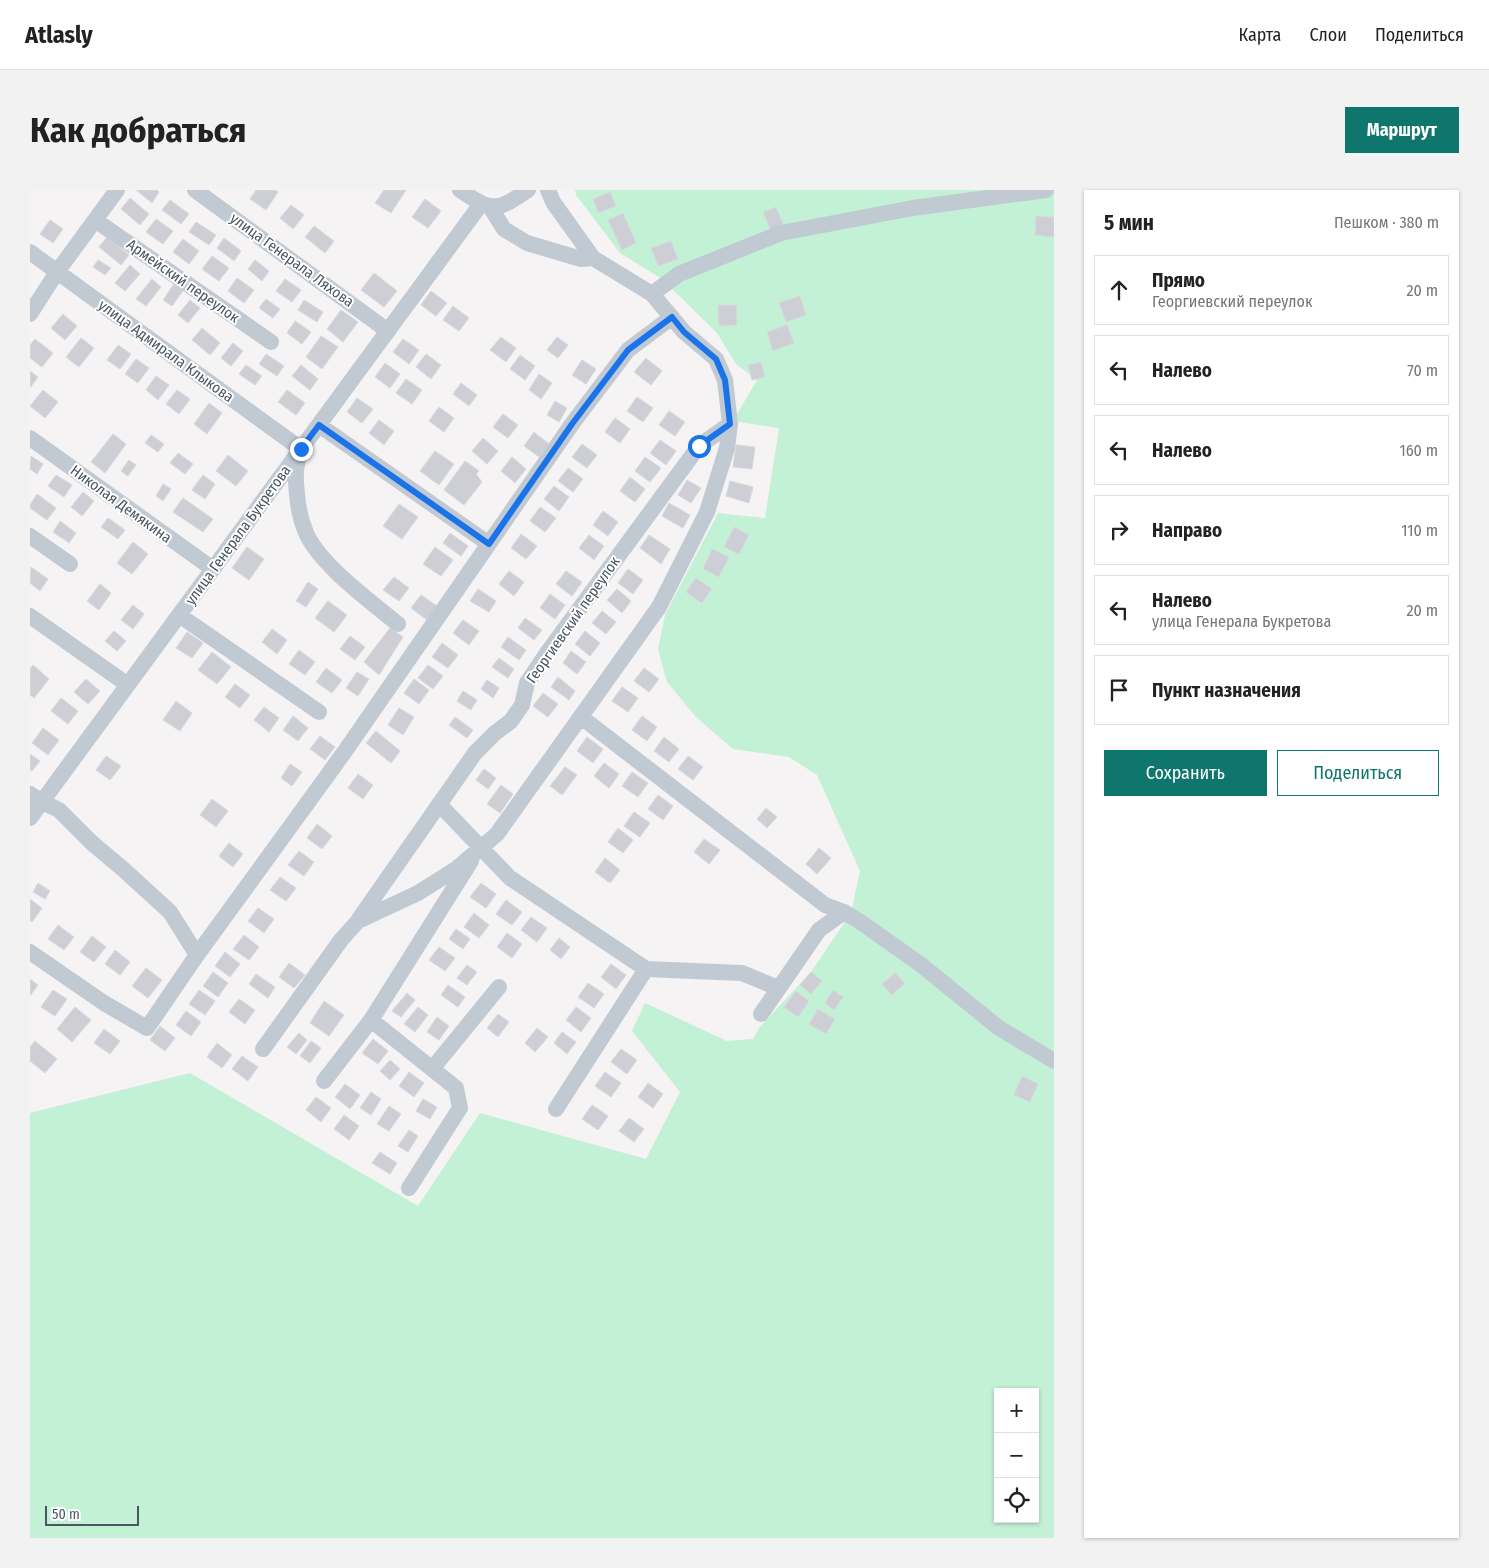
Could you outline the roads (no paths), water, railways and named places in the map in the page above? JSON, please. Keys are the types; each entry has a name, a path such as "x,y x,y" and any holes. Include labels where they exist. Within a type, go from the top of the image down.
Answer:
{"street":[{"path":"30,314 57,272 117,190"},
{"name":"улица Генерала Ляхова","path":"195,190 388,330"},
{"path":"460,190 486,206 504,229 527,243 581,259 593,258"},
{"path":"486,206 509,202 528,190"},
{"path":"358,921 418,893 456,869 497,834 506,823 660,606 707,512 727,448 730,424 725,380 716,359 684,332 652,294 593,258 553,202 548,190"},
{"path":"652,294 679,274 781,233 913,208 1046,190"},
{"name":"улица Генерала Букретова","path":"30,818 36,798 128,685 388,330 486,206"},
{"name":"Армейский переулок","path":"95,220 271,342"},
{"name":"улица Адмирала Клыкова","path":"30,252 301,449"},
{"path":"30,952 104,1003 147,1028 197,955 343,754 572,424 628,350 672,317"},
{"name":"Георгиевский переулок","path":"263,1049 341,940 358,921 475,753 495,732 511,721 522,705 527,684 547,653 699,446 730,424"},
{"path":"319,425 489,544"},
{"name":"Николая Демякина","path":"30,438 213,569"},
{"path":"301,449 295,468 298,511 308,536 326,560 361,594 398,624"},
{"path":"30,536 70,564"},
{"path":"179,615 319,712"},
{"path":"30,616 128,685"},
{"path":"582,717 825,905 844,912 920,964 999,1028 1054,1061"},
{"path":"36,798 59,810 92,843 170,912 197,955"},
{"path":"439,804 510,878 646,969 742,973 778,988"},
{"path":"324,1081 371,1020 481,847"},
{"path":"760,1014 819,930 844,912"},
{"path":"556,1109 646,969"},
{"path":"432,1069 499,986"},
{"path":"371,1020 456,1088 460,1108 409,1188"}]}
